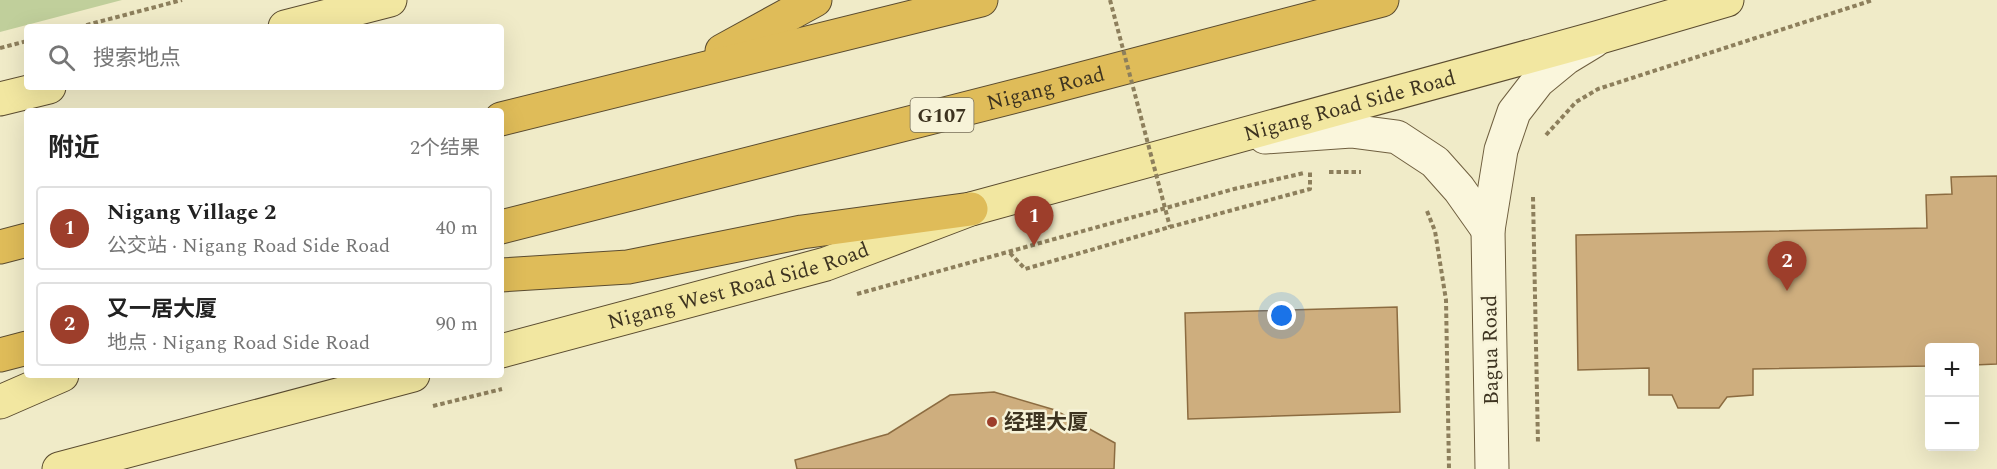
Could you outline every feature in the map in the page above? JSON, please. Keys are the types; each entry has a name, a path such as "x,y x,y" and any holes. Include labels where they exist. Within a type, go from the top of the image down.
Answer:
{"highway":[{"path":"689,70 815,0"},
{"path":"504,118 689,70 981,0"},
{"name":"Nigang Road","path":"504,226 1382,0"},
{"path":"504,275 628,267 802,232 970,209"},
{"path":"0,247 24,241"},
{"path":"0,355 24,349"}],"main road":[{"path":"297,24 390,0"},
{"name":"Nigang Road Side Road","path":"970,209 1600,37 1727,0"},
{"path":"0,99 37,90"},
{"name":"Nigang West Road Side Road","path":"504,350 826,264 970,209"},
{"path":"0,402 55,378"},
{"path":"59,469 402,378"}],"street":[{"name":"Bagua Road","path":"1492,469 1488,230 1501,150 1514,112 1538,81 1566,58 1600,37"},
{"path":"1224,140 1351,131 1398,137 1435,162 1460,189 1488,230"}],"path":[{"path":"90,24 182,0"},
{"path":"1110,0 1170,226"},
{"path":"1542,139 1576,102 1598,89 1873,0"},
{"path":"0,48 24,42"},
{"path":"1310,172 1310,189 1170,226 1025,269 1010,253 1233,189 1310,172 1362,172"},
{"path":"1533,189 1538,444"},
{"path":"1424,204 1435,231 1446,300 1449,469"}],"green space":[{"path":"0,0 122,0 24,24 0,32"}],"building":[{"path":"1997,176 1997,364 1979,365 1979,343 1925,343 1925,366 1753,369 1753,395 1727,397 1719,408 1678,408 1672,395 1649,395 1649,368 1578,370 1576,235 1927,228 1926,195 1952,194 1951,177"},
{"path":"1397,307 1400,412 1188,419 1185,313"},
{"name":"经理大厦","path":"994,392 1055,410 1115,443 1114,469 797,469 795,460 888,434 950,395"}],"place":[{"name":"Nigang Village 2","path":"1034,246"},
{"name":"又一居大厦","path":"1787,291"},
{"name":"经理大厦","path":"992,422"}]}
